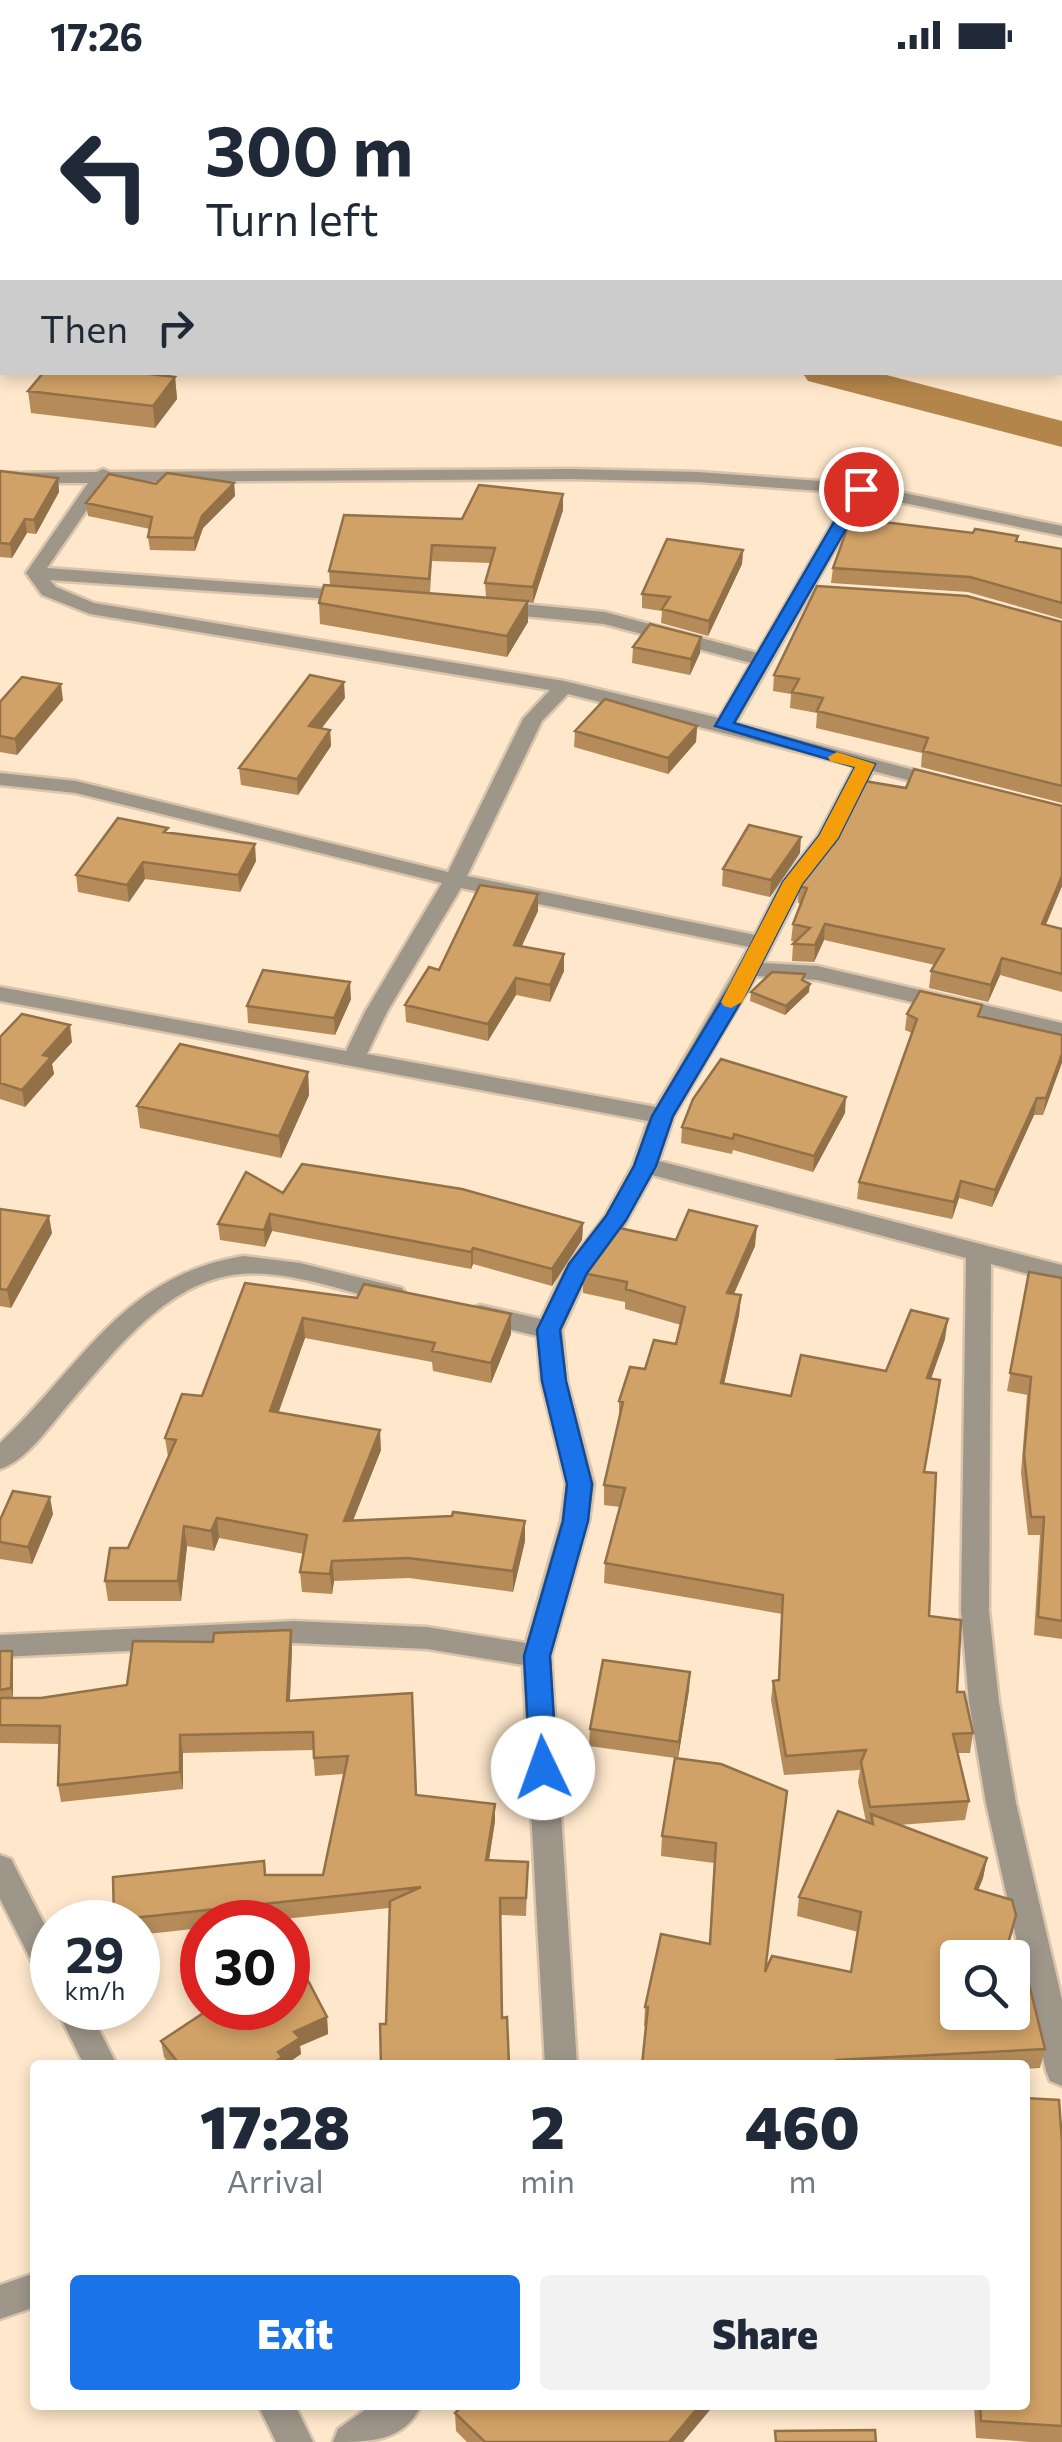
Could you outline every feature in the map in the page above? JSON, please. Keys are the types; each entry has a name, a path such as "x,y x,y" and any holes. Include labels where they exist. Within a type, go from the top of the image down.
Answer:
{"street":[{"path":"35,573 102,474"},
{"path":"0,478 102,474 571,474 861,489 1062,532"},
{"path":"724,726 762,660 811,591 861,489"},
{"path":"35,573 377,599"},
{"path":"35,573 50,591 90,608 564,687 960,788"},
{"path":"472,606 605,618 762,660"},
{"path":"353,1060 376,1012 455,880 466,848 533,719 564,687"},
{"path":"561,2060 537,1656 575,1521 580,1484 554,1381 549,1330 577,1270 615,1220 645,1166 662,1116 793,882 828,838 866,764"},
{"path":"0,779 76,787 816,973 1062,1030"},
{"path":"0,994 662,1116"},
{"path":"645,1166 1062,1274"},
{"path":"979,1254 975,1611 984,1702 1001,1803 1062,2072"},
{"path":"0,1459 27,1436 55,1400 162,1291 184,1278 239,1265 268,1266 418,1300"},
{"path":"455,1309 549,1330"},
{"path":"0,1646 294,1632 427,1638 537,1656"},
{"path":"0,1868 30,1927"},
{"path":"83,2030 98,2060"},
{"path":"0,2302 30,2292"},
{"path":"279,2410 295,2442"},
{"path":"351,2442 396,2410"}],"building":[{"path":"41,375 175,377 153,406 28,391"},
{"path":"0,471 58,478 34,520 25,519 10,544 0,543"},
{"path":"167,473 234,483 202,516 194,538 148,537 152,517 86,503 109,474 156,484"},
{"path":"479,485 563,494 533,587 485,583 495,548 432,545 429,579 329,571 344,515 462,519"},
{"path":"851,518 973,533 975,529 1062,549 1062,603 970,577 833,568"},
{"path":"667,539 743,550 709,621 662,609 670,597 642,594"},
{"path":"324,585 528,601 507,636 319,603"},
{"path":"817,586 967,596 1062,622 1062,786 923,751 928,738 817,711 823,698 792,692 799,679 774,675"},
{"path":"650,624 701,637 691,659 633,647"},
{"path":"310,675 344,682 309,726 330,730 297,779 239,768"},
{"path":"22,677 61,684 15,739 0,736 0,702"},
{"path":"605,699 697,726 668,758 575,731"},
{"path":"914,769 1062,806 1062,876 1042,924 1062,929 1062,974 1002,958 991,985 931,971 944,949 825,924 815,945 793,944 810,928 793,924 807,888 799,886 828,842 834,844 864,781 906,788"},
{"path":"118,818 168,828 164,832 255,844 238,875 143,862 127,885 76,875"},
{"path":"749,825 801,837 771,880 723,869"},
{"path":"480,885 538,894 514,945 564,954 550,985 516,978 488,1024 405,1005 429,967 439,970"},
{"path":"263,970 350,982 334,1018 247,1006"},
{"path":"772,972 805,974 802,980 810,984 786,1006 751,992"},
{"path":"920,991 982,1005 978,1016 1062,1035 1062,1054 1046,1098 1037,1098 995,1190 961,1181 954,1202 859,1182 917,1019 907,1014"},
{"path":"22,1014 70,1025 43,1055 51,1057 22,1090 0,1083 0,1037"},
{"path":"180,1044 308,1072 279,1136 137,1106"},
{"path":"721,1059 846,1097 814,1156 734,1134 733,1139 682,1127 693,1099"},
{"path":"302,1164 462,1189 583,1223 552,1269 473,1248 471,1252 270,1214 264,1230 218,1224 246,1172 283,1193"},
{"path":"0,1209 49,1216 7,1290 0,1289"},
{"path":"689,1210 757,1226 727,1293 741,1295 721,1383 791,1396 801,1355 886,1371 911,1310 948,1319 927,1378 940,1380 924,1472 936,1473 929,1616 961,1620 957,1692 964,1692 973,1733 953,1734 969,1801 870,1807 861,1762 866,1750 786,1756 773,1681 779,1680 783,1595 605,1563 625,1488 604,1485 623,1402 619,1401 630,1367 645,1369 654,1340 676,1344 685,1307 626,1289 627,1282 583,1273 614,1227 676,1240"},
{"path":"1029,1272 1062,1278 1062,1621 1038,1617 1044,1517 1031,1517 1024,1455 1031,1377 1010,1373"},
{"path":"245,1283 357,1298 364,1284 511,1314 491,1363 432,1351 435,1343 303,1318 270,1411 380,1430 344,1521 452,1516 453,1512 525,1521 513,1571 408,1558 332,1561 330,1574 300,1572 307,1535 217,1518 211,1531 184,1526 178,1581 105,1581 110,1548 128,1548 176,1440 165,1438 182,1394 202,1396"},
{"path":"13,1491 50,1497 28,1547 0,1542 0,1520"},
{"path":"291,1630 287,1701 412,1693 416,1795 495,1804 486,1860 528,1862 526,1898 500,1898 502,2018 507,2017 509,2060 381,2060 380,2024 386,2024 390,1901 421,1887 300,1900 180,1900 180,1913 160,1915 160,1900 114,1900 113,1877 264,1861 265,1875 323,1875 348,1756 314,1758 313,1732 180,1735 180,1772 58,1785 60,1726 0,1725 0,1698 41,1698 127,1685 133,1641 213,1642 214,1633"},
{"path":"0,1651 12,1651 11,1688 0,1690"},
{"path":"603,1660 690,1672 679,1742 590,1729"},
{"path":"675,1758 721,1764 787,1791 765,1972 772,1956 851,1972 861,1912 799,1897 838,1811 873,1824 871,1814 987,1858 975,1889 1012,1900 1016,1915 1009,1940 940,1940 940,2030 1030,2030 1030,1988 1045,2049 836,2060 643,2060 645,2007 661,1934 710,1944 716,1843 662,1836"},
{"path":"310,1984 327,2017 310,2025"},
{"path":"180,2028 298,2030 294,2032 300,2038 278,2052 282,2057 278,2060 176,2060 161,2041"},
{"path":"1030,2098 1059,2100 1062,2426 981,2421 980,2410 1030,2410"},
{"path":"696,2410 669,2442 485,2442 455,2413"},
{"path":"875,2430 876,2442 776,2442 775,2431"}],"waterway":[{"path":"835,375 1062,434"}],"slow traffic":[{"path":"731,1002 793,882 828,838 866,764 837,757"}],"route":[{"path":"543,1768 537,1656 575,1521 580,1484 554,1381 549,1330 577,1270 615,1220 645,1166 662,1116 739,988 793,882 828,838 866,764 724,726 861,489"}]}
